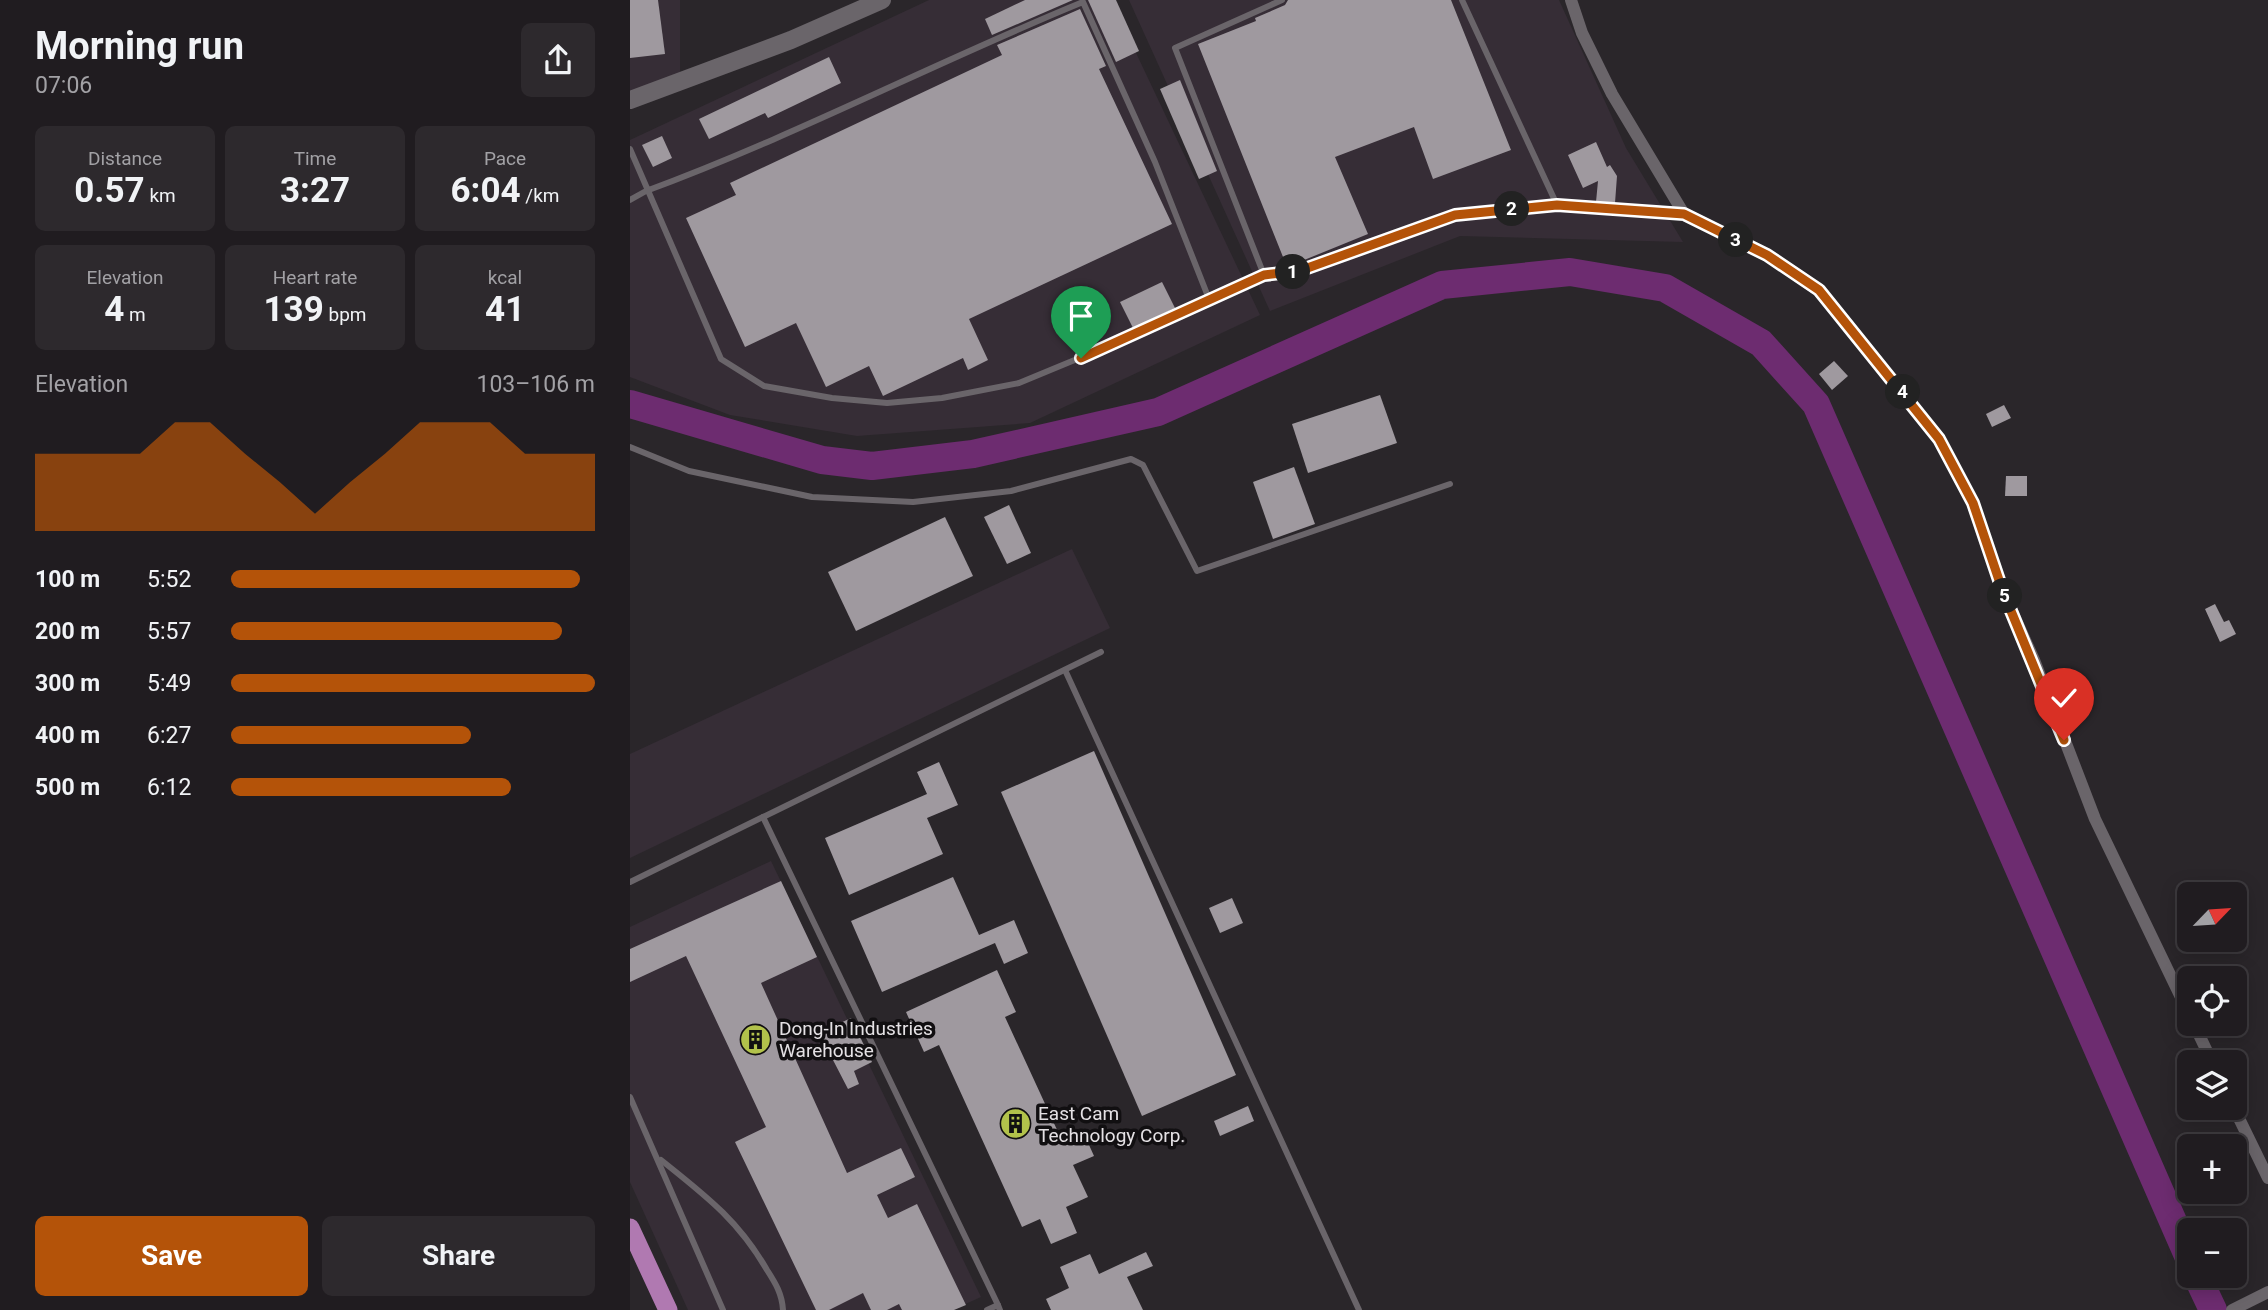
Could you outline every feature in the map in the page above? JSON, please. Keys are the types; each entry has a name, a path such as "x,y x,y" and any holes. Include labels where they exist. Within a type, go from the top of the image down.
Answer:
{"main road":[{"path":"630,100 791,40 883,0"},
{"path":"630,1228 668,1310"}],"street":[{"path":"1571,0 1582,33 1612,94 1684,214 1767,255 1819,290 1939,439 1973,503 2002,589 2034,660 2095,819 2177,989"},
{"path":"2240,1120 2268,1178"},
{"path":"2232,1310 2268,1292"}],"lane":[{"path":"1264,275 1175,48 1282,0"},
{"path":"1462,0 1557,205"},
{"path":"630,200 775,139 950,57 1083,2 1155,162 1209,299"},
{"path":"630,149 721,359 764,386 832,398 887,403 943,398 1020,383 1264,275 1299,271 1455,215 1557,205 1684,214"},
{"path":"630,447 689,471 812,497 913,502 1010,491 1131,459 1143,465 1197,571 1450,484"},
{"path":"630,882 1101,652"},
{"path":"1065,670 1359,1310"},
{"path":"763,817 999,1308 987,1310"},
{"path":"630,1097 660,1159 723,1310"},
{"path":"660,1159 716,1205 747,1237 782,1295 783,1310"}],"shaded area":[{"path":"630,0 680,0 680,73 630,92"},
{"path":"929,0 1111,0 1260,315 1030,423 857,436 730,415 630,377 630,140"},
{"path":"1129,0 1559,0 1626,148 1683,242 1460,236 1270,311"},
{"path":"1072,549 1110,628 630,858 630,754"},
{"path":"771,861 981,1297 952,1310 688,1310 630,1182 630,927"}],"building":[{"path":"630,0 658,0 665,54 630,58"},
{"path":"1025,0 1073,0 992,35 985,19"},
{"path":"1088,0 1116,0 1139,51 1116,62"},
{"path":"1288,0 1451,0 1511,150 1433,179 1414,127 1335,157 1368,234 1287,267 1198,44 1256,21 1255,18 1285,5"},
{"path":"1080,9 1106,66 1099,69 1172,224 969,319 988,360 968,370 963,358 883,396 869,366 826,387 796,323 745,347 686,218 736,195 730,183 1002,55 997,45"},
{"path":"829,57 841,83 768,118 765,113 709,139 699,119"},
{"path":"1180,80 1217,171 1199,179 1160,89"},
{"path":"662,136 672,158 653,167 642,145"},
{"path":"1596,142 1607,167 1610,165 1617,176 1615,203 1596,202 1598,181 1583,188 1568,155"},
{"path":"1162,282 1175,308 1133,328 1120,302"},
{"path":"1834,361 1848,376 1832,390 1819,374"},
{"path":"1380,395 1397,443 1308,473 1292,424"},
{"path":"2004,405 2011,418 1992,427 1986,414"},
{"path":"1294,467 1315,524 1273,539 1253,482"},
{"path":"2006,476 2027,476 2027,496 2005,496"},
{"path":"1009,505 1031,553 1007,564 984,517"},
{"path":"945,517 973,576 856,631 828,572"},
{"path":"2215,604 2224,622 2229,620 2236,634 2220,642 2205,609"},
{"path":"1094,751 1236,1075 1142,1116 1001,792"},
{"path":"939,762 958,805 927,818 943,854 849,895 825,838 927,794 917,772"},
{"path":"953,877 979,935 1014,920 1028,953 1004,964 995,943 882,992 851,921"},
{"path":"781,881 817,957 761,983 847,1173 901,1148 915,1177 877,1195 888,1218 917,1204 966,1305 954,1310 902,1310 899,1304 887,1310 871,1310 863,1293 829,1310 816,1310 735,1142 766,1127 686,956 630,982 630,949"},
{"path":"1232,898 1243,923 1220,933 1209,908"},
{"name":"East Cam Technology Corp.","path":"997,970 1016,1012 1005,1017 1064,1145 1085,1136 1094,1156 1073,1165 1088,1197 1066,1207 1077,1233 1051,1244 1040,1219 1022,1227 939,1045 924,1052 906,1012"},
{"path":"851,1018 872,1062 854,1071 859,1084 848,1089 819,1033"},
{"path":"1248,1106 1254,1121 1220,1136 1214,1121"},
{"path":"1146,1252 1153,1266 1127,1277 1143,1310 1051,1310 1046,1299 1069,1288 1060,1267 1090,1254 1099,1274"}],"waterway":[{"path":"630,404 822,460 872,466 973,454 1158,412 1442,285 1570,272 1665,288 1761,343 1816,404 2177,1231"},
{"path":"2203,1288 2213,1310"}],"place":[{"name":"Dong-In Industries Warehouse","path":"756,1039"},
{"name":"East Cam Technology Corp.","path":"1015,1124"}],"route":[{"path":"1081,358 1264,275 1299,271 1455,215 1557,205 1684,214 1767,255 1819,290 1939,439 1973,503 2002,589 2034,660 2064,740"}]}
